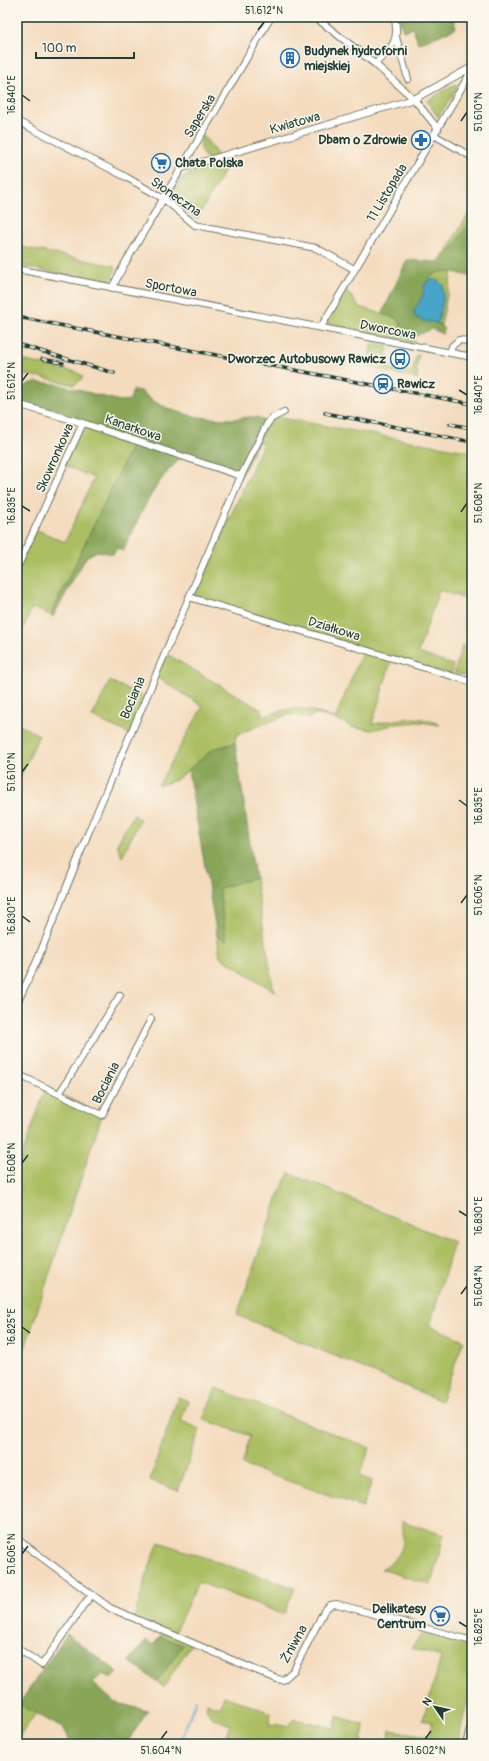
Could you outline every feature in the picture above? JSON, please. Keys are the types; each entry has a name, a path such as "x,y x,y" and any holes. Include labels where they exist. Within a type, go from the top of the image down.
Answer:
{"street":[{"name":"Saperska","path":"112,288 271,17"},
{"path":"315,17 375,64 414,100 438,129"},
{"path":"375,64 390,49 396,37 397,27 394,17"},
{"path":"396,37 408,79"},
{"name":"Kwiatowa","path":"182,168 414,100 472,69"},
{"name":"11 Listopada","path":"321,328 354,269 438,129 472,69"},
{"name":"Słoneczna","path":"17,121 126,177 164,199 195,225 316,248 354,269"},
{"path":"434,135 472,157"},
{"name":"Sportowa","path":"17,269 321,328"},
{"name":"Dworcowa","path":"321,328 472,356"},
{"path":"450,353 452,346 459,340 468,341 472,346"},
{"name":"Kanarkowa","path":"17,404 83,423 241,476"},
{"name":"Bociania","path":"17,1003 37,961 89,831 241,476 267,424 272,418 284,412"},
{"name":"Skowronkowa","path":"17,568 83,423"},
{"name":"Działkowa","path":"189,597 472,682"},
{"path":"59,1094 120,995"},
{"name":"Bociania","path":"17,1074 102,1115 151,1019"},
{"name":"Żniwna","path":"17,1539 110,1608 134,1620 277,1679 283,1680 294,1670 324,1611 330,1605 337,1604 357,1608 472,1641"},
{"path":"17,1648 42,1665 84,1603 92,1595"},
{"path":"467,1744 472,1725"}],"green space":[{"path":"399,17 453,17 456,28 429,40 418,43 413,28 403,31"},
{"path":"455,84 458,87 438,117 427,101"},
{"path":"202,134 219,157 208,158 204,156 201,149"},
{"path":"230,161 197,219 173,202 171,197 173,190 179,181 185,176 199,169"},
{"path":"472,208 469,222 462,236 453,248 442,258"},
{"path":"472,217 472,277 452,272 440,272 434,275 425,285 424,295 414,311 415,317 424,321 438,323 444,329 442,334 432,329 413,337 400,333 401,323 396,318 382,314 407,260 437,262 453,249"},
{"path":"17,246 114,266 116,268 107,284 17,265"},
{"path":"441,271 452,272 441,325 438,323 443,301 443,285 429,279 432,275"},
{"path":"344,287 359,307 396,318 401,323 400,333 413,337 415,343 328,324 326,319"},
{"path":"372,343 388,346 384,367 412,372 416,355 419,355 416,371 418,371 417,379 367,367"},
{"path":"17,359 76,372 83,376 82,379 74,385 41,377 17,374"},
{"path":"36,382 56,384 120,401 130,400 133,390 141,391 160,405 183,413 199,417 218,419 254,417 263,420 267,424 241,476 185,455 164,475 156,487 142,511 123,551 117,548 113,554 97,551 86,557 53,617 51,615 134,441 17,404 18,396 22,389 28,384"},
{"path":"276,417 472,452 472,493 469,501 472,502 472,601 439,590 418,653 453,665 451,675 392,658 372,724 406,718 415,718 431,721 440,725 420,722 396,724 372,730 351,727 335,719 363,650 189,597 191,592 197,591 263,444 258,441 267,424"},
{"path":"83,423 134,441 51,615 32,608 17,643 17,568 35,529 65,542 94,478 64,465"},
{"path":"462,645 472,648 472,677 454,673"},
{"path":"165,653 263,711 260,718 281,711 298,709 315,712 334,718 315,714 308,719 296,714 284,716 236,735 235,743 214,749 176,780 158,786 203,706 155,676"},
{"path":"110,681 145,697 130,734 92,717"},
{"path":"17,724 39,735 17,785"},
{"path":"235,743 255,878 219,888 226,941 217,936 188,770 213,749"},
{"path":"134,814 140,820 122,857 117,844"},
{"path":"255,878 274,991 220,957 217,936 226,940 219,888"},
{"path":"46,1087 102,1115 17,1372 17,1170"},
{"path":"289,1173 454,1242 430,1326 464,1340 441,1401 237,1315 277,1199"},
{"path":"216,1388 370,1448 359,1476 372,1481 363,1507 242,1465 250,1436 203,1419"},
{"path":"178,1397 188,1401 181,1421 200,1429 178,1491 150,1480"},
{"path":"402,1521 444,1535 431,1585 381,1569 399,1555 403,1544"},
{"path":"159,1542 295,1588 284,1614 198,1582 173,1636 191,1644 164,1687 157,1682 183,1645 160,1637 164,1633 134,1619 149,1567"},
{"path":"426,1629 472,1641 472,1683 457,1744 389,1744 390,1730 429,1736 432,1722 423,1720 441,1657 411,1648"},
{"path":"67,1634 118,1672 112,1678 102,1674 93,1683 114,1702 148,1711 126,1744 72,1744 64,1729 19,1704"},
{"path":"160,1637 183,1645 157,1682 129,1661 146,1641 153,1645"},
{"path":"224,1696 271,1713 269,1724 287,1726 294,1719 335,1728 337,1716 364,1725 362,1744 223,1744 230,1725 211,1717 206,1708 207,1703 220,1707"},
{"path":"19,1704 36,1713 17,1740 17,1708"}],"water":[{"path":"429,279 439,281 443,285 443,301 438,323 424,321 415,317 414,311 423,296 424,287"}],"waterway":[{"path":"179,1744 196,1700"}],"railway":[{"path":"17,317 472,404"},
{"path":"17,344 114,373"},
{"path":"42,359 63,363"},
{"path":"325,413 472,442"},
{"path":"450,424 472,428"}],"place":[{"name":"Budynek hydroforni miejskiej","path":"290,58"},
{"name":"Dbam o Zdrowie","path":"421,140"},
{"name":"Chata Polska","path":"161,163"},
{"name":"Dworzec Autobusowy Rawicz","path":"400,359"},
{"name":"Rawicz","path":"383,384"},
{"name":"Delikatesy Centrum","path":"440,1616"}]}
